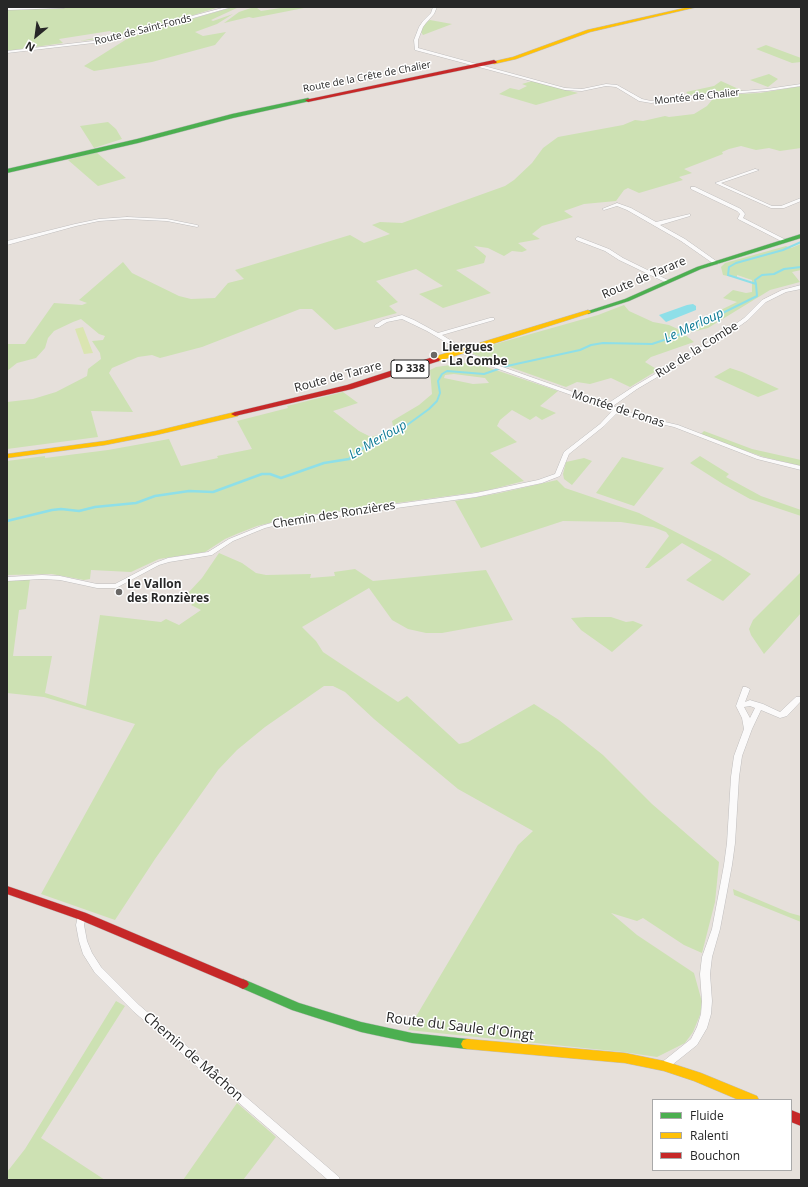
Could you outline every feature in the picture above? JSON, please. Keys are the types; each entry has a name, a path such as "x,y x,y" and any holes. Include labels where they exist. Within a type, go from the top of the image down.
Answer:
{"street":[{"path":"7,9 64,7"},
{"name":"Route de Saint-Fonds","path":"7,52 102,41 230,7"},
{"name":"Montée de Chalier","path":"436,7 421,28 416,40 416,49 572,90 582,90 606,85 617,86 647,102 801,85"},
{"name":"Route de la Crête de Chalier","path":"7,171 41,164 232,116 523,56 589,31 695,7"},
{"path":"757,170 717,183 771,207 782,207 801,199"},
{"path":"693,188 739,210 742,214 740,218 785,241"},
{"path":"604,209 617,204 638,214 683,240 716,263"},
{"path":"656,224 688,214"},
{"path":"7,243 99,220 127,218 167,220 197,226"},
{"name":"Route de Tarare","path":"7,456 104,443 148,435 249,412 364,383 460,351 627,300 668,281 716,263 801,236"},
{"path":"578,239 607,250 621,259 668,281"},
{"name":"Rue de la Combe","path":"609,406 648,380 718,339 746,319 764,301 784,291 801,287"},
{"name":"Montée de Fonas","path":"377,326 385,321 402,317 412,321 456,346 460,351 494,366 648,421 676,426 759,458 801,468"},
{"path":"437,335 492,319"},
{"name":"Chemin des Ronzières","path":"7,578 60,578 97,586 116,586 157,564 168,560 210,554 231,540 269,526 299,519 476,495 540,482 558,475 566,453 602,425 617,410"},
{"path":"746,689 740,706 748,728"},
{"path":"740,706 750,703 780,715 784,714 799,699"},
{"path":"664,1066 694,1042 702,1028 706,1014 707,1002 705,974 707,957 716,929 728,866 738,756 748,728 760,706"},
{"name":"Route du Saule d'Oingt","path":"7,890 82,916 296,1007 361,1027 412,1038 480,1046 624,1058 664,1066 697,1077 751,1099"},
{"name":"Chemin de Mâchon","path":"82,916 80,925 83,941 88,954 98,970 136,1008 335,1180"}],"green space":[{"path":"78,7 219,7 156,27 152,26 150,27 152,28 114,37 80,41 114,34 110,31 59,39 63,43 7,51 7,10"},
{"path":"233,7 239,7 211,20 213,21 233,14 217,24 195,32 203,36 226,32 215,45 152,62 94,71 84,66 130,37"},
{"path":"287,7 309,7 253,18 249,17 224,23 239,12 251,8 257,8 261,11"},
{"path":"430,20 452,24 423,35 421,32 425,23"},
{"path":"766,45 801,58 801,62 792,63 756,49"},
{"path":"769,74 778,79 768,87 750,80"},
{"path":"532,81 578,93 536,105 499,94 510,88 519,90 527,86 522,84"},
{"path":"721,81 743,91 689,95 686,92 714,86"},
{"path":"801,86 801,148 780,151 769,148 756,150 741,146 729,149 722,152 723,154 684,169 692,173 679,177 683,180 639,193 628,188 624,190 616,201 584,204 564,211 573,217 542,226 532,234 540,239 518,243 527,250 522,252 512,251 504,256 488,248 474,246 486,256 484,263 456,270 491,293 443,308 419,294 443,286 416,269 376,281 398,302 389,306 397,313 335,330 312,309 300,309 202,347 160,358 152,355 138,357 112,368 109,373 133,412 91,411 98,437 7,449 7,402 33,399 56,392 87,376 88,369 101,359 100,353 92,341 103,340 105,336 99,334 81,319 54,331 48,338 45,348 36,358 17,363 7,371 7,344 25,344 54,303 82,305 87,303 79,300 123,262 132,273 179,296 191,299 215,298 228,283 244,279 235,270 350,235 364,243 390,234 372,225 380,222 402,223 505,186 514,180 532,163 543,148 558,137 623,125 635,120 643,121 665,116 669,117 694,114 707,106 716,95 760,93"},
{"path":"108,122 116,129 122,139 94,148 80,126"},
{"path":"96,152 126,178 98,186 68,160"},
{"path":"801,244 801,270 792,272 800,282 770,290 708,328 684,334 694,342 651,357 645,362 658,370 630,387 611,378 590,384 577,382 566,387 473,354 474,350 598,315 624,305 629,311 653,322 669,325 680,330 737,302 723,298 733,290 746,293 752,292 752,280 737,275 737,278 723,275 721,267 725,263 786,246 791,248"},
{"path":"83,327 93,353 84,354 75,329"},
{"path":"472,362 558,391 540,406 556,413 542,420 536,416 530,420 512,410 500,420 497,426 517,442 490,453 524,481 485,491 294,517 257,526 239,533 225,539 205,552 159,559 131,572 91,570 90,579 84,580 52,574 7,575 7,461 108,450 169,439 181,466 218,458 217,456 252,449 237,421 288,408 287,406 343,392 358,403 333,411 359,431 371,437 384,433 393,426 392,421 419,405 432,394 430,370 436,367","holes":["454,374 485,378 489,383 473,384 444,378 445,375"]},
{"path":"730,368 779,389 758,397 714,377"},
{"path":"704,431 752,449 801,460 801,466 764,457 737,448 701,434"},
{"path":"700,456 729,474 726,477 761,496 801,510 801,516 750,499 723,484 690,463"},
{"path":"622,457 664,468 634,506 596,493"},
{"path":"584,458 592,461 572,485 564,479 563,474 566,462"},
{"path":"557,480 565,488 639,513 718,554 751,574 723,601 686,580 712,560 682,543 649,568 645,568 669,536 666,532 653,527 621,522 563,521 481,548 455,501 500,493"},
{"path":"219,553 242,563 256,573 266,575 311,574 310,578 335,576 334,572 355,569 373,581 486,570 513,620 442,633 426,633 408,629 392,620 369,588 302,627 316,641 323,652 398,702 407,696 459,744 468,742 534,704 559,720 603,755 652,804 719,862 715,902 702,953 684,945 643,918 637,921 611,913 637,935 694,973 702,1002 700,1015 693,1032 685,1043 657,1057 623,1052 408,1030 518,845 533,831 458,789 374,719 345,692 333,686 324,686 265,727 237,750 218,770 155,859 115,920 41,894 135,724 44,697 7,693 7,581 30,579 26,609 19,610 13,656 52,656 45,693 86,706 100,615 161,622 166,619 179,625 201,610 191,605 198,599 188,593 202,578"},
{"path":"801,572 801,613 764,654 751,635 749,629 753,620"},
{"path":"611,617 626,622 633,621 643,625 612,652 581,630 571,618"},
{"path":"733,889 790,913 801,916 801,922 734,895"},
{"path":"116,1001 125,1006 41,1138 105,1180 7,1180 7,1172 25,1149"},
{"path":"237,1103 276,1137 243,1180 183,1180"}],"water":[{"path":"693,304 696,306 696,310 666,322 659,315 687,305"}],"waterway":[{"name":"Le Merloup","path":"756,284 728,275 729,267 736,263 783,250 801,242"},
{"path":"756,284 755,280 762,275 774,274 784,269 801,267"},
{"name":"Le Merloup","path":"367,445 374,440 392,436 429,409 437,401 440,393 438,381 442,374 447,371 484,374 507,366 580,350 591,345 603,343 652,344 676,336 757,296 756,284"},
{"name":"Le Merloup","path":"7,521 52,510 61,509 79,511 95,507 136,503 155,496 189,491 213,492 262,474 270,474 281,478 324,463 349,459 368,444"}],"traffic: fast":[{"path":"7,171 138,141 232,116 308,100"},
{"path":"588,312 627,300 699,268 801,236"},
{"path":"243,984 296,1007 361,1027 412,1038 467,1044"}],"traffic: slow":[{"path":"494,62 514,58 589,31 695,7"},
{"path":"436,359 588,312"},
{"path":"7,456 105,443 156,433 235,414"},
{"path":"467,1044 625,1058 664,1066 697,1077 751,1099"}],"traffic: jam":[{"path":"308,100 494,62"},
{"path":"235,414 349,387 436,359"},
{"path":"7,890 82,916 243,984"},
{"path":"792,1116 801,1120"}],"place":[{"name":"Liergues - La Combe","path":"434,355"},
{"name":"Le Vallon des Ronzières","path":"119,592"}]}
